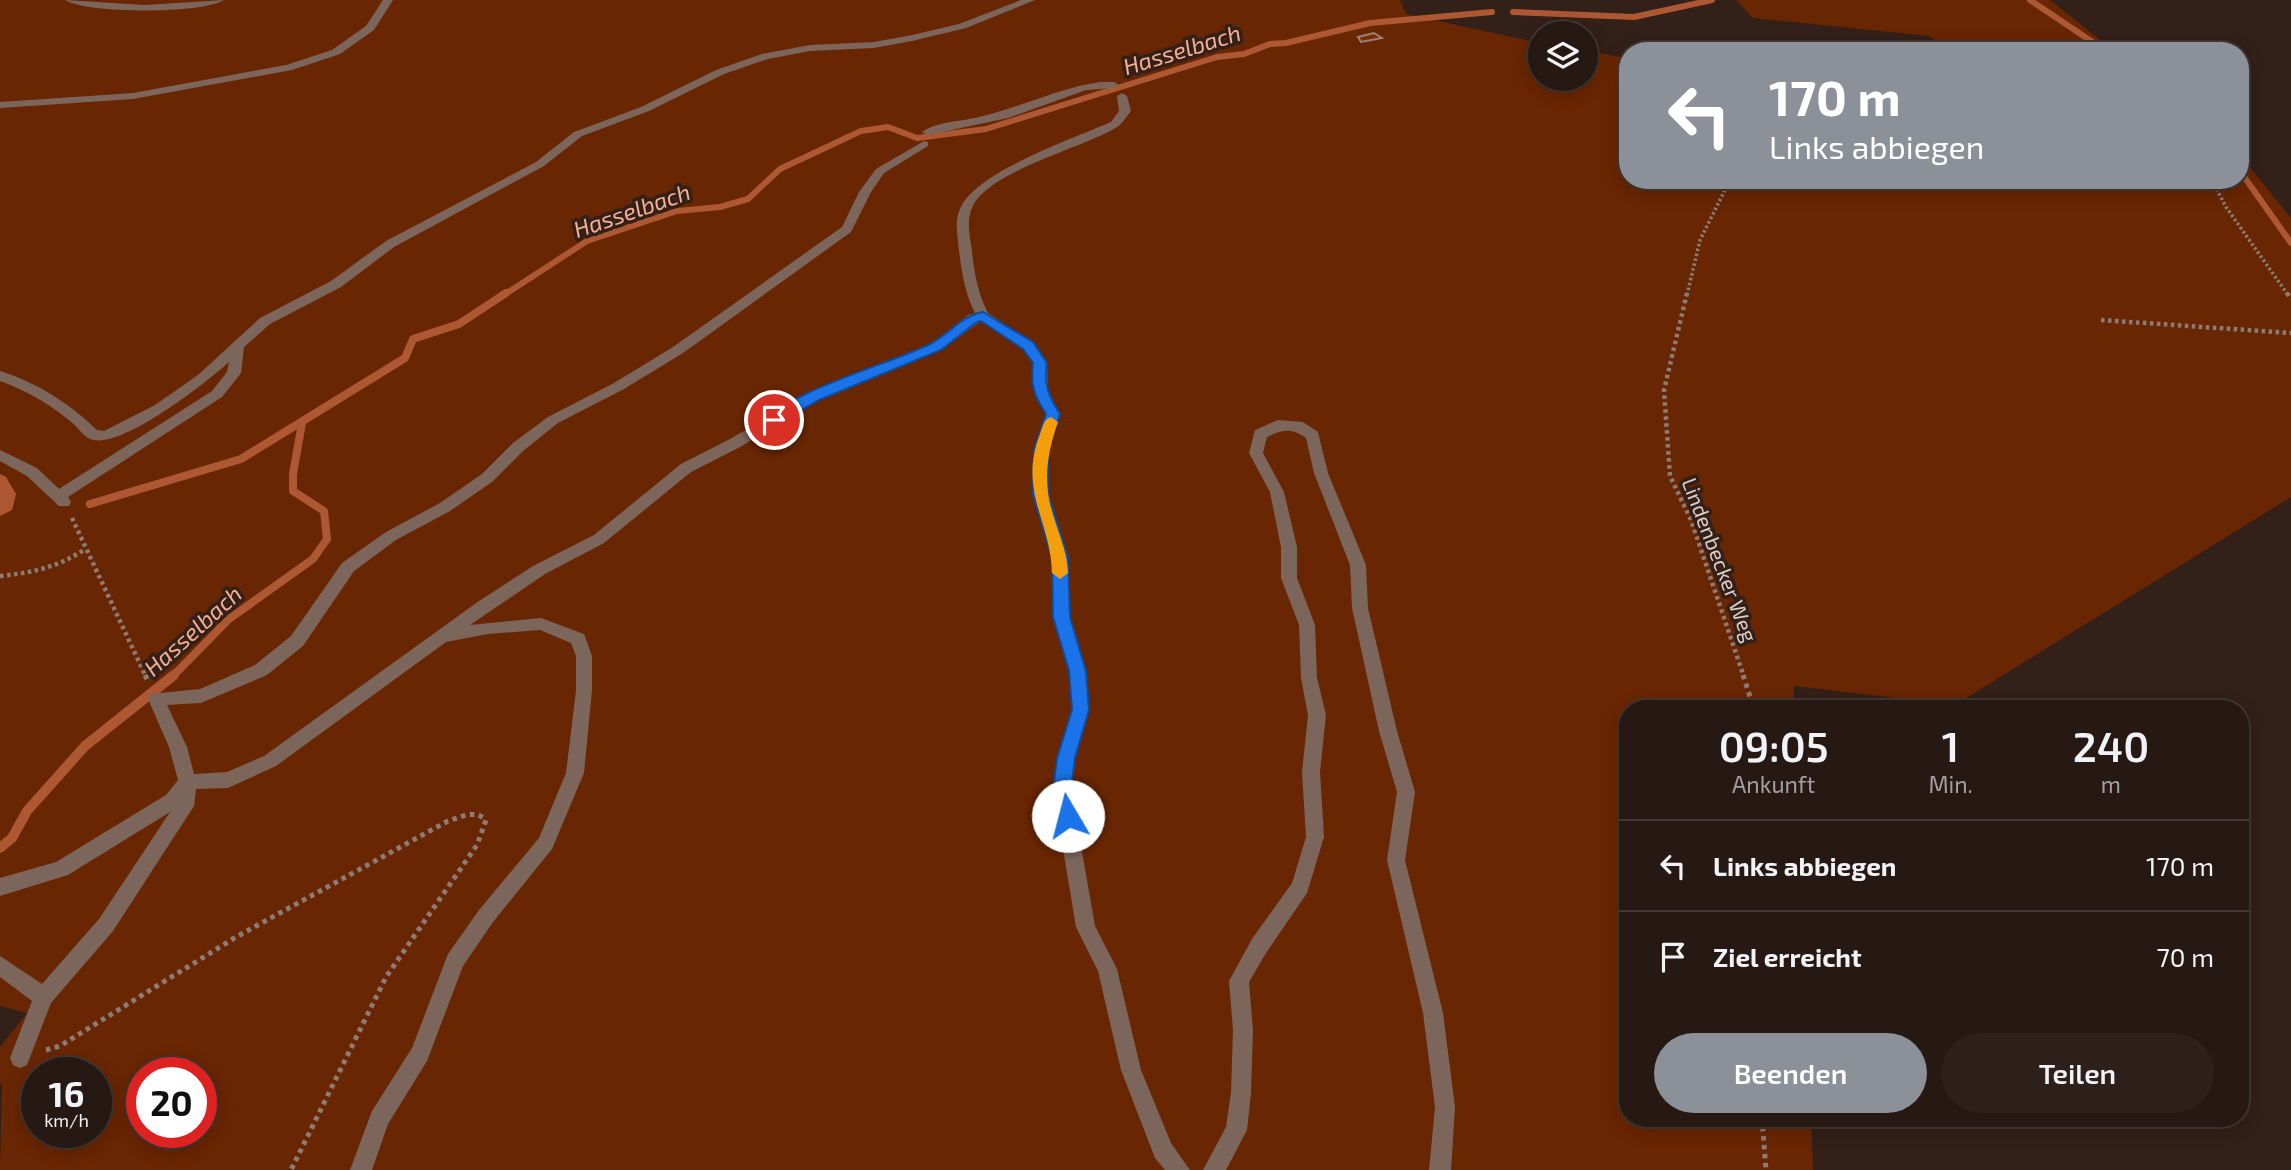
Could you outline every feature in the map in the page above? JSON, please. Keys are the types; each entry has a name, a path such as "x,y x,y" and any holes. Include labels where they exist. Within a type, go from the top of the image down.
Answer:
{"lane":[{"path":"70,0 123,8 160,9 219,0"},
{"path":"0,105 133,96 288,68 336,52 370,28 388,0"},
{"path":"0,376 39,391 77,419 93,435 105,436 160,408 203,378 265,321 336,284 390,244 540,164 578,134 645,109 720,72 766,56 810,48 874,45 912,38 962,26 1030,0"},
{"path":"19,1058 43,997 113,914 188,800 187,782 178,747 156,699 201,696 261,670 297,641 348,567 391,536 445,507 487,478 518,447 553,420 620,386 678,350 847,229 865,192 880,171 942,127 1003,116 1088,86 1118,91 1125,111 1115,124 1003,174 981,188 967,204 963,227 973,299 983,316 1028,345 1040,363 1037,383 1042,398 1053,414 1041,450 1040,494 1060,558 1061,617 1078,671 1081,710 1066,758 1062,789 1086,927 1107,969 1131,1070 1163,1150 1179,1170"},
{"path":"0,887 61,869 172,801 187,782 228,780 270,761 438,637 539,570 599,539 686,468 735,443 814,396 936,347 973,318 983,316"},
{"path":"0,455 32,472 62,500 217,394 233,373 239,346"},
{"path":"1213,1170 1236,1130 1241,1093 1243,1030 1240,981 1259,946 1300,887 1315,837 1311,772 1317,715 1309,678 1307,625 1289,578 1289,547 1277,492 1256,453 1260,434 1278,425 1298,425 1313,436 1321,473 1358,565 1360,608 1388,731 1406,792 1396,860 1433,1013 1445,1107 1440,1170"},
{"path":"360,1170 379,1118 420,1054 455,961 486,916 546,843 575,773 584,690 584,656 578,639 541,624 488,628 438,637"},
{"path":"0,965 43,997"}],"path":[{"name":"Lindenbecker Weg","path":"1726,189 1700,240 1664,390 1670,476 1691,520 1716,588 1751,700"},
{"path":"2216,189 2225,207 2291,299"},
{"path":"2101,320 2291,333"},
{"path":"62,500 148,680"},
{"path":"0,576 25,574 69,561 85,548"},
{"path":"19,1058 60,1046 225,944 448,821 471,814 481,815 486,821 477,845 386,977 291,1170"},
{"path":"1763,1127 1766,1170"}],"shaded area":[{"path":"0,0 1400,0 1406,14 1528,40 1528,91 1598,91 1598,53 1619,57 1619,189 2249,189 2249,166 2291,218 2291,497 1963,700 1913,700 1794,686 1794,700 1619,700 1619,1127 1811,1127 1813,1170 0,1170 0,1047 27,1013 0,1006"},
{"path":"1736,0 2050,0 2103,42 1937,42 1929,36 1753,18"},
{"path":"0,474 6,477 16,494 12,510 0,516"}],"building":[{"path":"1374,33 1382,38 1361,42 1358,37"}],"waterway":[{"name":"Hasselbach","path":"1513,12 1634,17 1712,0"},
{"path":"2030,0 2093,42"},
{"name":"Hasselbach","path":"504,295 587,241 677,211 720,207 748,199 780,169 861,131 888,127 917,138 986,129 1217,57 1244,54 1270,44 1286,43 1370,23 1492,12"},
{"path":"2249,184 2291,243"},
{"name":"Hasselbach","path":"90,504 241,459 405,358 413,339 459,324 506,293"},
{"name":"Hasselbach","path":"174,675 229,619 313,559 327,539 324,511 293,491 293,474 302,423"},
{"name":"Hasselbach","path":"0,848 12,838 27,811 85,746 174,675"}],"slow traffic":[{"path":"1051,422 1041,450 1040,494 1060,558 1060,573"}],"route":[{"path":"774,420 814,396 936,347 973,318 983,316 1028,345 1040,363 1037,383 1042,398 1053,414 1041,450 1040,494 1060,558 1061,617 1078,671 1081,710 1066,758 1062,789 1068,816"}]}
